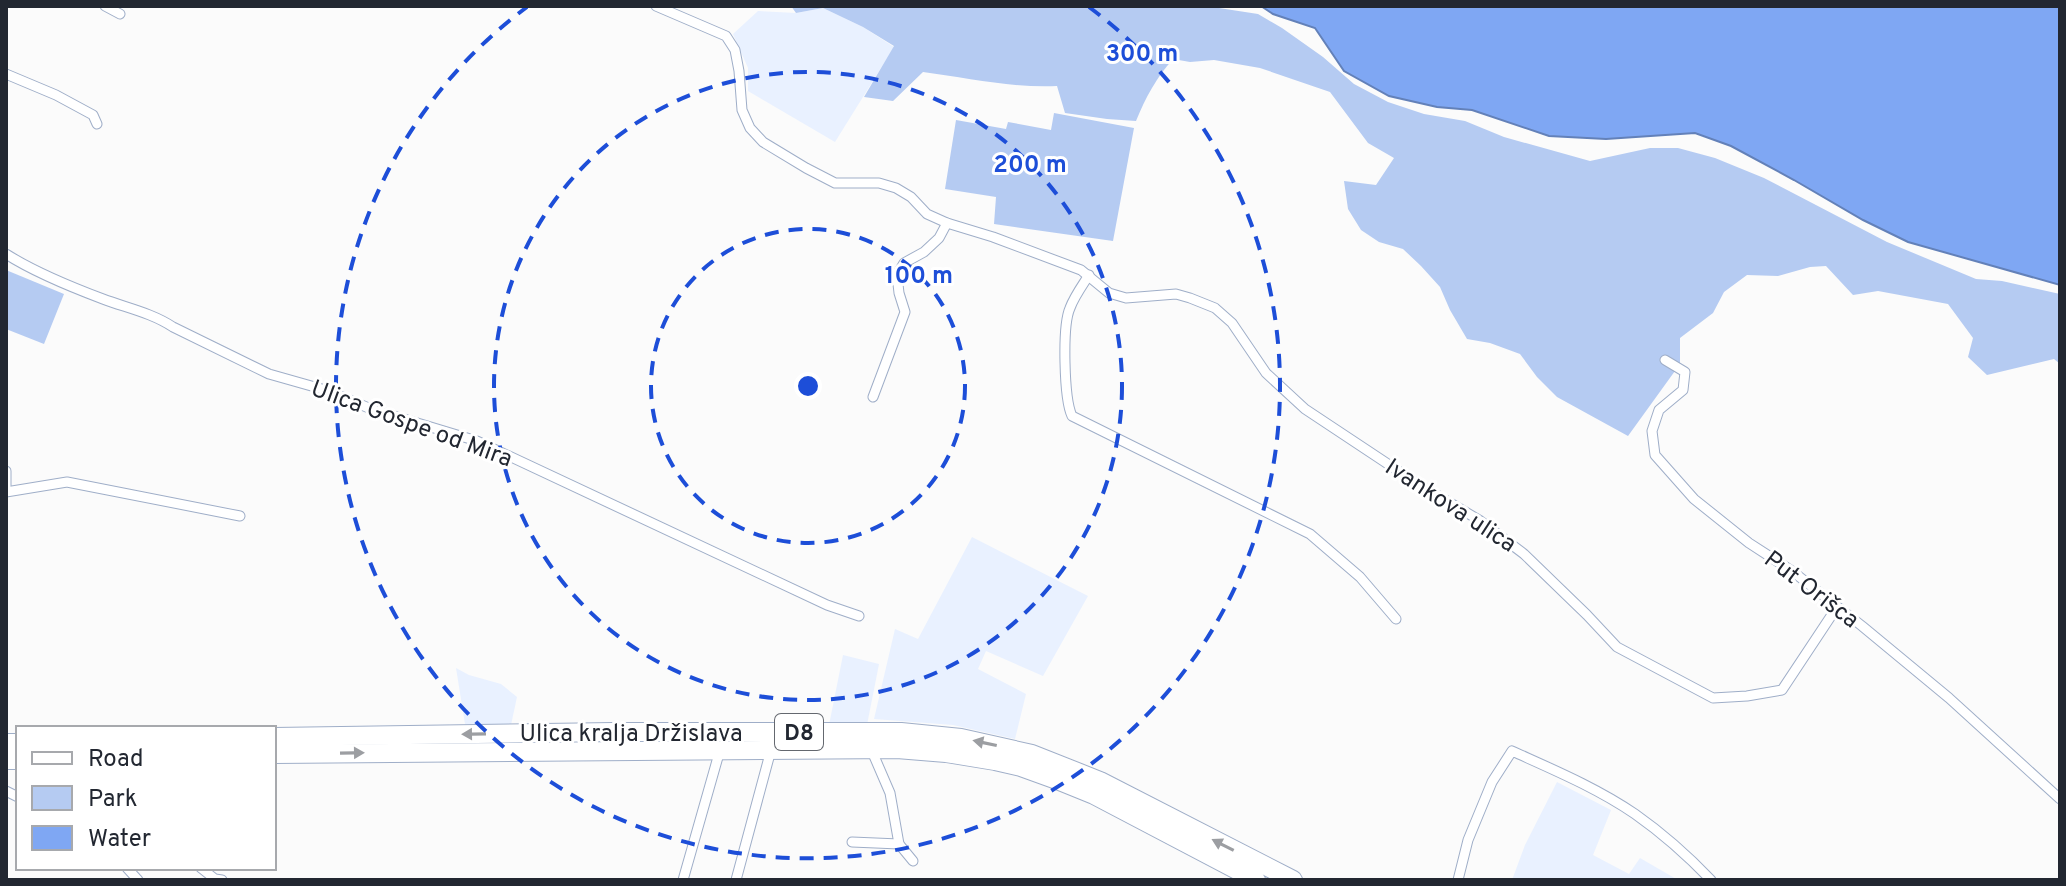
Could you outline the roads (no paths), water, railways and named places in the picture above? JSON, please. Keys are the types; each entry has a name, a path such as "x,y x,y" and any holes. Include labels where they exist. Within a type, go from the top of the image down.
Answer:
{"highway":[{"name":"Ulica kralja Držislava","path":"276,737 901,732 961,738 1032,754 1100,781 1293,880"},
{"name":"Ulica kralja Držislava","path":"276,754 871,749 946,753 1021,767 1094,795 1256,880"}],"street":[{"path":"105,6 120,14"},
{"name":"Ivankova ulica","path":"656,6 726,36 735,50 742,110 750,128 763,142 835,183 879,183 896,188 911,197 927,214 1081,270 1109,293 1126,298 1176,294 1215,308 1232,323 1266,373 1305,409 1479,520 1524,554 1617,647 1713,698 1782,690 1837,607"},
{"path":"6,74 93,115 97,124"},
{"path":"873,397 905,312 897,275 904,263 924,252 939,238 947,223"},
{"name":"Ulica Gospe od Mira","path":"6,254 102,299 161,319 269,374 477,441 827,605 859,616"},
{"path":"1089,275 1069,310 1065,328 1066,398 1072,416 1310,534 1360,577 1396,619"},
{"name":"Put Orišca","path":"1665,360 1685,372 1683,390 1659,410 1652,431 1655,455 1694,499 1862,626 1949,698 2060,799"},
{"path":"6,471 6,492 67,482 240,516"},
{"path":"871,749 890,793 899,844 913,861"},
{"path":"683,880 720,750"},
{"path":"736,880 771,750"},
{"path":"1458,880 1468,840 1492,782 1512,751 1573,779 1635,814 1711,880"},
{"path":"852,842 899,844"},
{"path":"204,870 215,879 222,880"}],"water":[{"path":"1261,6 2060,6 2060,285 1908,242 1731,146 1695,133 1606,139 1549,136 1472,110 1437,107 1389,96 1344,71 1315,28 1273,14"}]}
